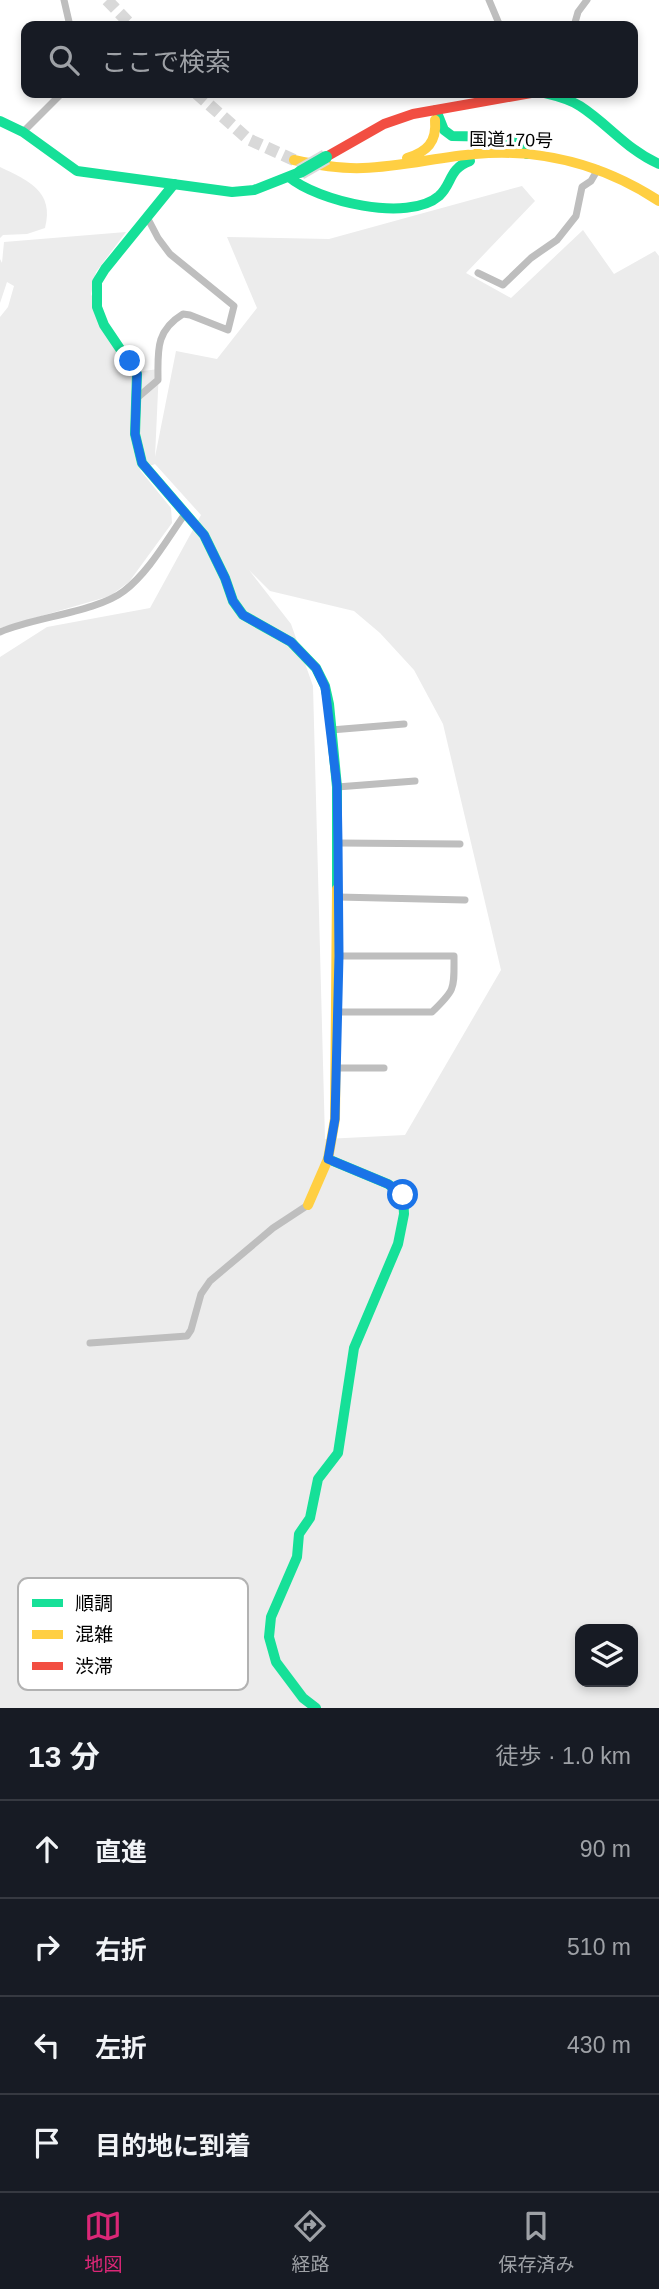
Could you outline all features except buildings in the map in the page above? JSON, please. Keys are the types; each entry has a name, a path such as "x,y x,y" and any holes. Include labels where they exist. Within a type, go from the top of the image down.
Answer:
{"main road":[{"name":"国道170号","path":"0,121 23,132 77,171 232,192 254,190 326,157 384,124 413,114 503,98"},
{"path":"566,98 587,110 640,156 659,164"},
{"path":"436,110 444,130 452,136 505,137 515,141 527,154"},
{"path":"370,169 426,151 436,137 436,110"},
{"name":"国道170号","path":"295,170 370,169 479,154 527,154 598,169 630,183 659,201"},
{"path":"295,170 301,188 342,202 382,208 410,207 421,206 438,197 447,187 453,169 463,163 496,158 554,158"},
{"path":"295,170 343,198 393,203 424,199 440,188 444,178 442,172 434,167 401,170 387,167"},
{"path":"174,184 97,282 97,307 104,325 137,374 135,434 142,463 204,535 233,601 243,615 291,642 316,668 325,687 337,786 339,956 335,1119 328,1159 308,1205"},
{"path":"316,1708 303,1698 276,1662 269,1637 271,1617 297,1557 299,1534 310,1518 318,1479 338,1453 355,1349 398,1244 404,1214 403,1195 388,1184 328,1159"}],"street":[{"path":"64,0 70,21"},
{"path":"489,0 498,21"},
{"path":"575,21 586,0"},
{"path":"23,132 57,98"},
{"path":"478,273 503,285 531,258 557,240 576,216 582,187 591,181 598,169"},
{"path":"137,398 158,380 161,335 173,320 183,314 190,315 228,330 234,306 170,254 147,217"},
{"path":"0,632 97,603 123,592 135,581 185,514"},
{"path":"331,730 404,724"},
{"path":"337,786 415,781"},
{"path":"338,843 460,844"},
{"path":"338,897 465,900"},
{"path":"337,1012 432,1012 450,994 454,986 454,956 339,956"},
{"path":"335,1068 384,1068"},
{"path":"90,1343 187,1336 201,1294 210,1281 273,1228 308,1205"}],"shaded area":[{"path":"0,167 29,182 42,196 47,215 45,228 27,234 3,235 0,238"},
{"path":"522,186 535,201 466,273 511,298 583,230 614,274 655,251 659,256 659,1708 0,1708 0,657 47,627 150,608 201,515 155,464 140,470 171,508 172,523 129,582 110,596 0,628 0,317 8,307 14,286 7,282 0,303 0,259 2,263 4,242 126,232 96,272 91,294 126,373 159,369 155,457 176,351 217,359 257,308 227,237 329,239","holes":["249,570 270,591 354,611 380,633 414,670 443,724 501,970 405,1135 325,1139 313,686 291,624"]}],"tunnel":[{"path":"107,0 127,21"},
{"path":"202,98 248,139 294,160"}],"traffic: fast":[{"path":"560,98 580,106 637,152 659,164"},
{"path":"436,110 444,130 452,136 505,137 515,141 527,154"},
{"path":"0,121 23,132 77,171 232,192 254,190 300,172"},
{"path":"300,172 326,157"},
{"path":"289,177 302,186 341,201 363,206 406,208 425,204 439,196 454,172 470,161"},
{"path":"174,184 105,269 97,282 97,307 104,325 137,374 135,434 142,463 204,535 233,601 243,615 291,642 316,668 325,686 337,787 337,889"},
{"path":"316,1708 303,1698 276,1662 269,1637 271,1617 297,1557 299,1534 310,1518 318,1479 338,1453 354,1348 398,1244 404,1214 403,1195 388,1184 328,1159"}],"traffic: slow":[{"path":"407,158 420,153 429,145 434,134 435,120"},
{"path":"294,160 363,168 475,154 524,154 594,169 638,188 659,201"},
{"path":"308,1205 328,1159 335,1119 337,889"}],"traffic: jam":[{"path":"326,157 384,124 413,114 503,98"}],"route":[{"path":"130,361 137,374 135,434 142,463 204,535 233,601 243,615 291,642 316,668 325,687 337,786 339,956 335,1119 328,1159 388,1184 403,1195"}]}
